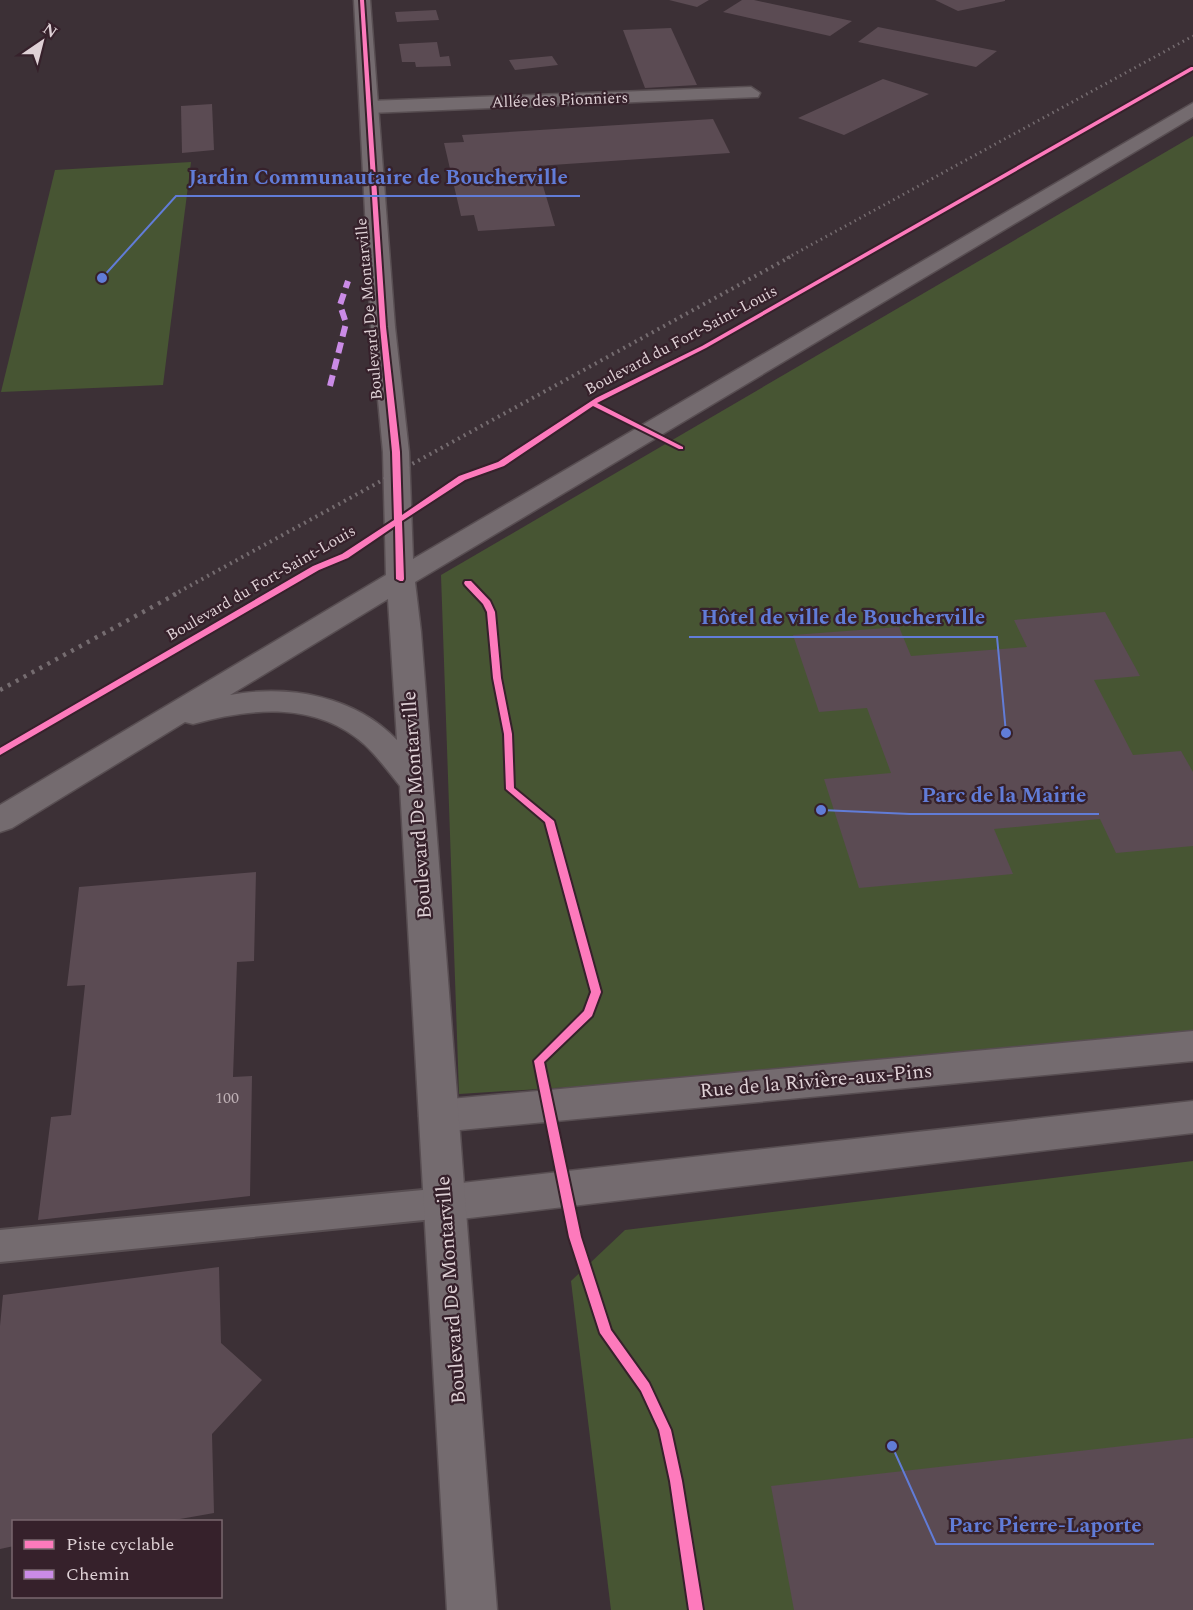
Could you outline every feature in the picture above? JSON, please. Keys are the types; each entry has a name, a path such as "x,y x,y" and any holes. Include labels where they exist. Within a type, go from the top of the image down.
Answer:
{"street":[{"name":"Boulevard De Montarville","path":"362,0 383,327 396,452 400,579 472,1610"},
{"name":"Allée des Pionniers","path":"369,107 751,93"},
{"path":"0,820 400,579 1193,109"},
{"path":"149,729 201,712 240,703 277,700 310,704 342,717 372,734 416,783"},
{"name":"Rue de la Rivière-aux-Pins","path":"439,1116 1193,1046"},
{"path":"444,1203 1193,1117"}],"lane":[{"path":"0,1246 444,1203"}],"green space":[{"path":"1193,136 1193,1044 1156,1050 459,1094 441,575"},
{"path":"191,162 163,385 1,392 55,170"},
{"path":"1193,1161 1193,1610 611,1610 571,1281 625,1230"}],"building":[{"path":"669,0 709,0 697,7"},
{"path":"742,0 754,0 852,21 830,36 723,12"},
{"path":"935,0 1005,0 1005,1 958,11"},
{"path":"436,10 439,20 397,22 395,12"},
{"path":"878,27 997,51 976,67 858,42"},
{"path":"671,28 697,85 645,88 623,30"},
{"path":"437,42 440,57 449,56 451,66 416,67 415,62 402,62 399,44"},
{"path":"552,56 558,65 515,70 509,60"},
{"path":"883,79 929,94 844,135 798,118"},
{"path":"212,104 214,150 182,153 181,106"},
{"path":"713,119 730,153 537,166 555,226 478,231 474,215 461,216 444,143 464,142 462,135"},
{"path":"1105,612 1140,676 1094,680 1133,755 1181,751 1193,772 1193,846 1116,853 1100,819 994,829 1013,874 859,888 824,779 891,773 867,708 819,712 793,635 899,627 911,656 1027,647 1014,620"},
{"path":"256,872 254,961 237,962 233,1077 252,1076 250,1196 38,1220 51,1117 71,1115 85,985 67,986 79,887"},
{"path":"219,1267 221,1343 262,1380 212,1434 214,1513 174,1520 12,1520 12,1546 0,1549 0,1326 3,1295"},
{"path":"1193,1438 1193,1610 794,1610 771,1486"}],"railway":[{"path":"787,258 1193,36"},
{"path":"173,595 790,257"},
{"path":"0,690 176,594"}],"marked path":[{"path":"330,386 346,323 340,305 348,281"}],"cycle path":[{"path":"362,0 383,327 396,452 400,579"},
{"name":"Boulevard du Fort-Saint-Louis","path":"0,752 316,568 345,556 462,478 501,464 598,399 704,347 1193,68"},
{"name":"Boulevard du Fort-Saint-Louis","path":"593,403 681,448"},
{"path":"468,583 487,603 491,612 497,678 508,734 510,789 549,821 596,992 588,1013 539,1061 575,1237 606,1333 645,1387 665,1430 676,1481 696,1610"}],"place":[{"name":"Jardin Communautaire de Boucherville","path":"102,278"},
{"name":"Hôtel de ville de Boucherville","path":"1006,733"},
{"name":"Parc de la Mairie","path":"821,810"},
{"name":"Parc Pierre-Laporte","path":"892,1446"}]}
